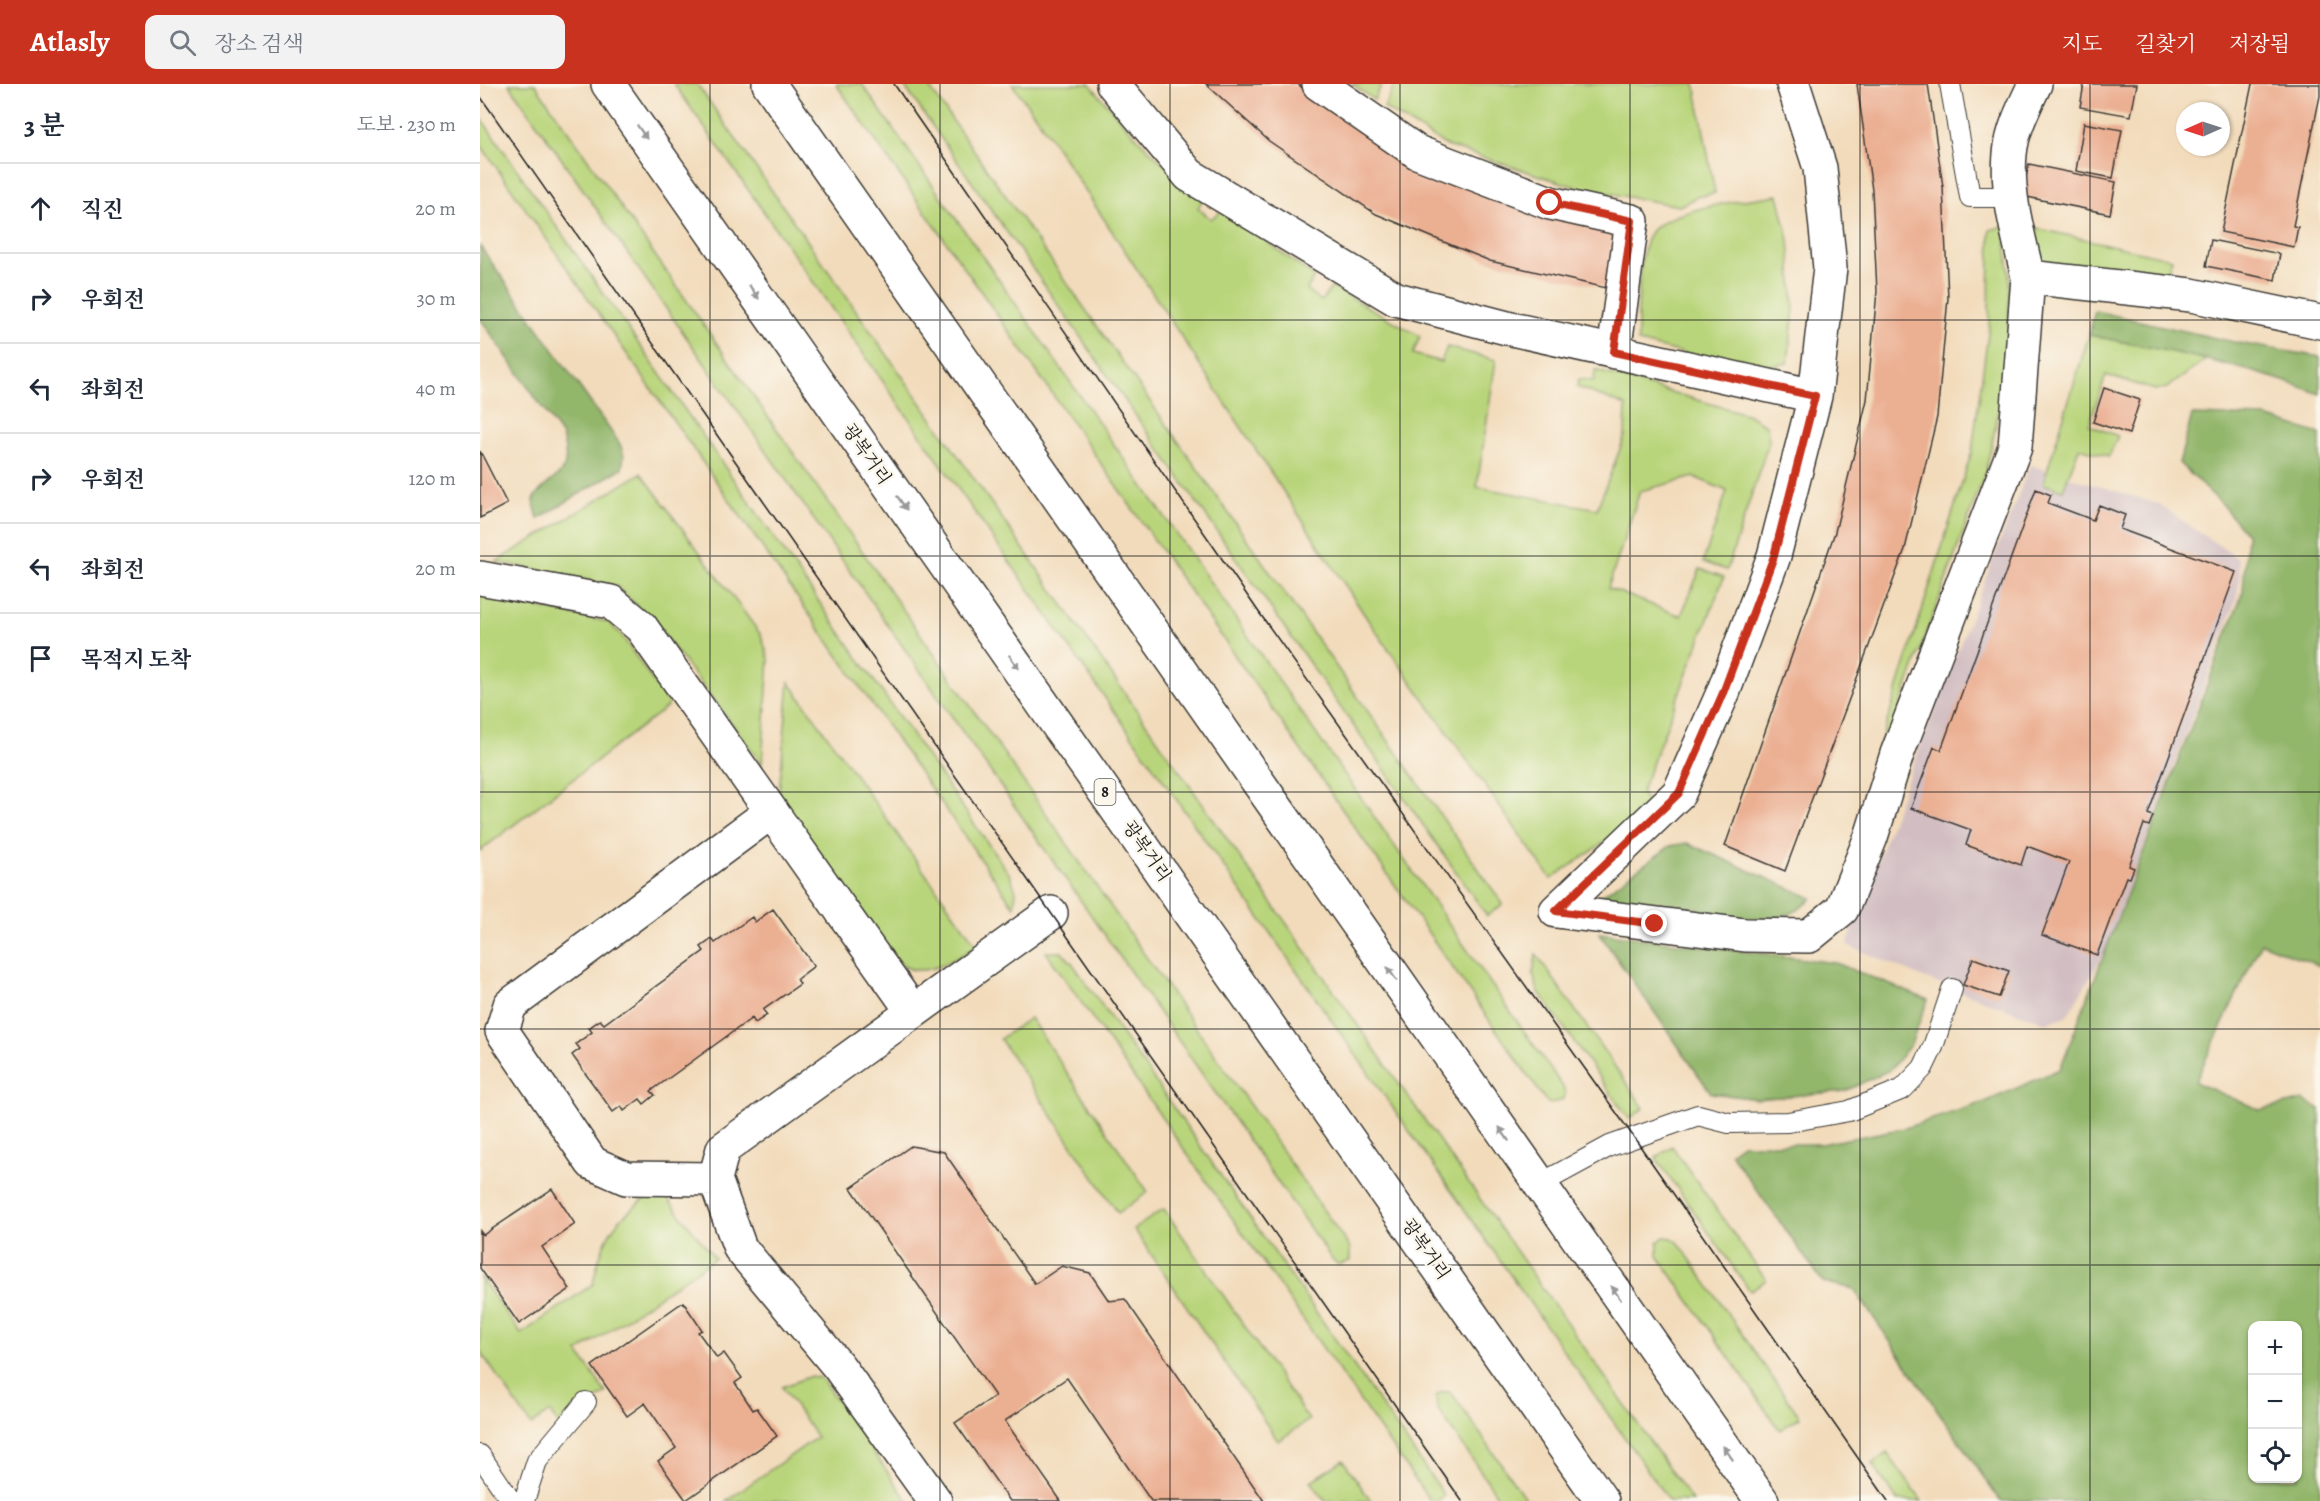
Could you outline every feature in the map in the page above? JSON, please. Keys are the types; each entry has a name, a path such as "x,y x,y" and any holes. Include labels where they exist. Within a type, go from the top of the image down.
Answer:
{"main road":[{"name":"광복거리","path":"608,84 1602,1501"},
{"path":"769,84 1762,1501"},
{"path":"1113,84 1189,175 1396,299 1614,352 1815,396"},
{"path":"1319,84 1417,152 1550,203 1632,221 1614,352"},
{"path":"1793,84 1820,168 1830,268 1815,396 1774,556 1723,693 1679,793 1556,911 1745,935 1809,936 1842,909 1871,837 1897,754 2015,447 2028,277 2012,197 2010,153 2024,108 2035,84"},
{"path":"2028,277 2191,295 2320,322"},
{"path":"480,578 610,602 641,627 913,1012"},
{"path":"716,1179 626,1178 592,1163 502,1031 510,1005 771,812"},
{"path":"935,1501 839,1366 740,1248 716,1179 723,1149 1051,913"}],"lane":[{"path":"1950,84 1970,197 2012,197"},
{"path":"1540,1184 1610,1146 1698,1115 1729,1123 1788,1122 1849,1111 1903,1089 1923,1068 1933,1047 1952,989"},
{"path":"524,1501 537,1461 586,1402"},
{"path":"480,1455 511,1501"}],"shaded area":[{"path":"2030,465 2158,504 2239,559 2240,572 2237,597 2103,955 2067,1016 2046,1023 1931,981 1847,945 1903,791"}],"green space":[{"path":"509,84 535,84 1350,1248 1350,1261 1338,1265 1333,1261"},
{"path":"674,84 697,84 1692,1501 1669,1501"},
{"path":"836,84 862,84 1563,1087 1565,1094 1562,1100 1550,1104 1545,1100"},
{"path":"903,84 927,84 1503,904 1487,916"},
{"path":"1012,84 1090,84 1143,144 1172,172 1204,197 1198,208 1211,219 1223,209 1314,277 1307,290 1321,301 1332,287 1420,336 1413,354 1441,362 1447,347 1496,360 1477,487 1597,509 1625,436 1626,406 1577,387 1579,379 1594,381 1595,370 1749,415 1767,426 1769,441 1727,570 1703,562 1727,491 1694,477 1640,491 1608,588 1681,616 1700,569 1724,577 1641,793 1648,802 1628,826 1551,879 1368,620 1040,122"},
{"path":"1352,84 1382,84 1374,100"},
{"path":"1395,84 1695,84 1715,193 1697,197 1679,206 1579,188 1447,146 1384,108"},
{"path":"483,121 1010,875 1016,891 1014,907 480,144 480,123"},
{"path":"1778,195 1789,240 1794,308 1788,363 1749,369 1638,342 1641,269 1646,241 1651,232 1660,224 1691,211 1729,202"},
{"path":"2004,226 2009,287 2007,349 1999,410 1986,470 1872,783 1871,773 1972,451 1989,326 1990,230"},
{"path":"2031,227 2172,259 2167,274 2064,269 2041,263"},
{"path":"480,246 620,444 624,456 622,468 538,519 533,499 564,467 565,450 562,436 480,318"},
{"path":"2095,311 2238,343 2320,357 2320,394 2235,367 2089,335"},
{"path":"2089,335 2207,359 2167,388 2155,390 2106,375 2089,425 2118,436 2109,456 2079,448 2063,490 2043,484"},
{"path":"2192,415 2266,417 2320,434 2320,966 2261,943 2195,1082 2260,1110 2303,1100 2320,1109 2320,1501 2000,1501 1854,1289 1823,1282 1730,1153 1742,1144 1821,1144 1905,1128 1985,1102 2060,1069 2243,592 2247,535 2218,500 2179,463"},
{"path":"641,473 761,635 769,659 762,764 655,623 616,586 496,562"},
{"path":"480,596 608,622 622,636 669,705 480,851"},
{"path":"789,682 977,946 933,968 914,970 904,966 889,951 783,803 779,792"},
{"path":"1687,843 1812,898 1798,910 1783,917 1768,920 1674,906 1635,905 1584,908 1670,846"},
{"path":"1599,933 1836,963 1928,1000 1911,1044 1890,1070 1845,1091 1757,1099 1711,1093"},
{"path":"1046,952 1062,952 1073,964 1444,1495 1436,1501 1430,1501"},
{"path":"1536,954 1644,1108 1629,1119 1538,991 1533,974"},
{"path":"1030,1018 1148,1192 1118,1213 1000,1039"},
{"path":"1672,1146 1766,1280 1750,1291 1656,1158"},
{"path":"660,1189 715,1258 578,1352 606,1393 559,1425 550,1412 531,1425 480,1351 480,1277 521,1334 593,1284 602,1251 614,1228 632,1208"},
{"path":"1164,1209 1309,1420 1278,1441 1134,1229"},
{"path":"1664,1237 1678,1242 1800,1417 1780,1430 1658,1256 1658,1242"},
{"path":"811,1376 821,1378 908,1501 726,1501 817,1437 782,1387"},
{"path":"1442,1392 1449,1392 1454,1396 1527,1501 1501,1501 1437,1408 1436,1396"},
{"path":"1887,1453 1922,1501 1898,1501 1872,1464"},
{"path":"1343,1460 1371,1501 1325,1501 1311,1481"}],"building":[{"path":"1206,84 1298,84 1312,97 1614,230 1606,288 1490,261 1376,214 1269,141"},
{"path":"1857,84 1928,84 1943,187 1948,298 1937,417 1905,549 1785,871 1725,846 1835,532 1867,400 1877,291 1872,190"},
{"path":"2084,84 2137,84 2131,116 2080,107"},
{"path":"2252,84 2320,84 2320,96 2293,226 2298,227 2294,247 2221,232"},
{"path":"2084,123 2122,130 2113,178 2076,171"},
{"path":"2029,164 2116,182 2110,214 2022,196"},
{"path":"2211,240 2280,254 2275,280 2206,266"},
{"path":"2104,388 2140,400 2129,434 2093,422"},
{"path":"480,451 507,504 480,518"},
{"path":"2036,489 2051,495 2048,503 2093,520 2099,505 2125,515 2120,529 2236,572 2148,814 2153,816 2149,826 2144,824 2129,866 2134,868 2130,878 2126,877 2097,955 2042,935 2069,862 2027,846 2021,865 1966,845 1971,830 1911,808 1934,747 1941,750"},
{"path":"773,909 814,966 797,979 800,984 763,1010 767,1015 755,1023 752,1018 651,1091 655,1095 644,1104 640,1099 624,1111 621,1106 613,1112 572,1055 580,1049 576,1044 592,1032 589,1028 600,1020 604,1024 704,951 701,947 712,939 715,943 752,917 755,922"},
{"path":"1973,958 2009,971 1999,997 1963,985"},
{"path":"911,1146 944,1152 1035,1284 1062,1266 1090,1273 1109,1301 1125,1299 1264,1501 1151,1501 1067,1378 1005,1421 1061,1501 1010,1501 955,1423 995,1396 851,1188"},
{"path":"552,1189 575,1224 542,1247 570,1289 519,1324 480,1268 480,1231 483,1235"},
{"path":"683,1302 702,1330 698,1332 717,1358 724,1353 742,1378 735,1383 753,1410 757,1408 777,1436 686,1500 658,1461 676,1448 645,1403 627,1416 592,1366"}],"tram line":[{"path":"894,84 1258,611 1633,1136 1888,1501"},
{"path":"480,96 1462,1501"}],"route":[{"path":"1550,203 1632,221 1614,352 1815,396 1774,556 1723,693 1679,793 1627,846 1556,911 1655,924"}]}
